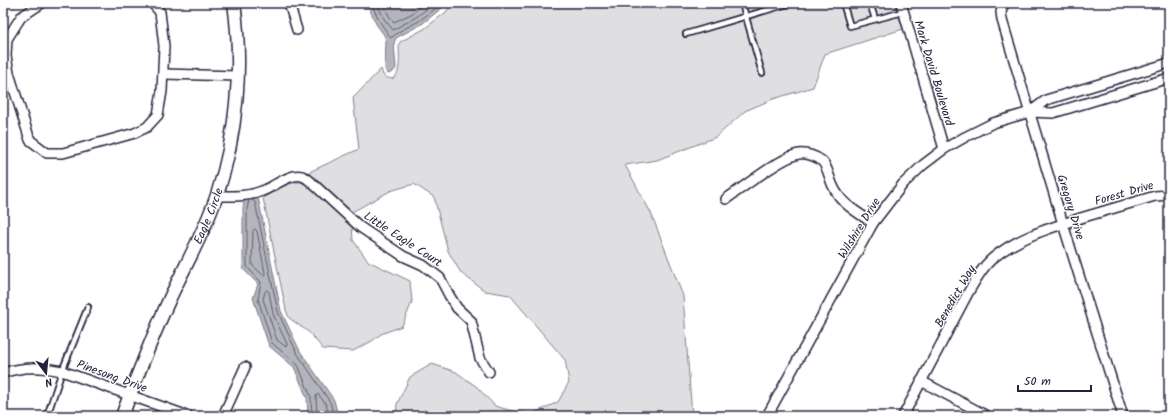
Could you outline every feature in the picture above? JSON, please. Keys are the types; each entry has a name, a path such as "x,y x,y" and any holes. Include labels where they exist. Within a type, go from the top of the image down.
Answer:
{"street":[{"path":"42,3 21,16 7,38 6,56 9,73 30,140 47,153 63,153 135,133 147,127 158,115 164,74 164,46 160,12 152,3"},
{"name":"Eagle Circle","path":"122,416 143,358 205,224 216,196 230,147 238,76 234,3"},
{"path":"289,3 297,30"},
{"name":"Gregory Drive","path":"1003,3 1001,12 1002,20 1063,224 1123,416"},
{"name":"Mark David Boulevard","path":"902,7 944,149"},
{"name":"Wilshire Drive","path":"1030,112 1046,100 1169,63"},
{"path":"164,74 238,76"},
{"name":"Wilshire Drive","path":"767,416 873,223 903,184 923,165 944,149 993,123 1030,112 1053,113 1169,78"},
{"path":"726,199 787,158 799,154 812,155 822,161 828,171 838,196 847,206 873,223"},
{"name":"Little Eagle Court","path":"216,196 238,196 263,191 278,182 294,176 302,176 310,181 360,227 404,256 423,265 440,278 457,308 471,320 480,358 489,372"},
{"name":"Forest Drive","path":"1063,224 1155,196 1169,195"},
{"name":"Benedict Way","path":"903,416 978,275 992,259 1008,247 1028,237 1063,224"},
{"name":"Pinesong Drive","path":"3,373 15,369 32,367 42,367 62,371 188,416"},
{"path":"223,416 245,367"},
{"path":"921,382 987,416"}],"lane":[{"path":"742,3 762,74"},
{"path":"686,34 791,3"},
{"path":"843,3 850,26 875,19 902,7"},
{"path":"870,3 875,19"},
{"path":"47,416 62,371 88,307"}],"shaded area":[{"path":"453,3 894,3 903,29 825,54 813,87 773,99 745,111 716,137 657,160 625,165 651,213 683,296 692,416 396,416 397,404 410,377 432,364 456,372 477,387 495,406 532,414 558,402 569,382 565,360 510,295 485,291 461,273 448,251 434,197 414,184 390,191 352,212 314,177 307,173 359,149 353,98 381,69 383,75 389,78 394,78 398,69 400,42 424,29 445,13"},
{"path":"301,182 308,186 352,227 353,240 368,261 410,281 412,302 402,326 381,334 372,341 353,351 323,349 310,333 289,318 286,310 263,198 280,187"}],"water":[{"path":"367,3 448,3 422,24 396,38 394,43 396,68 393,72 388,74 385,69 386,40 376,24"},
{"path":"245,195 258,197 281,311 300,351 334,400 338,416 308,416 307,398 294,367 269,346 253,298 258,284 243,269 243,208"}]}
